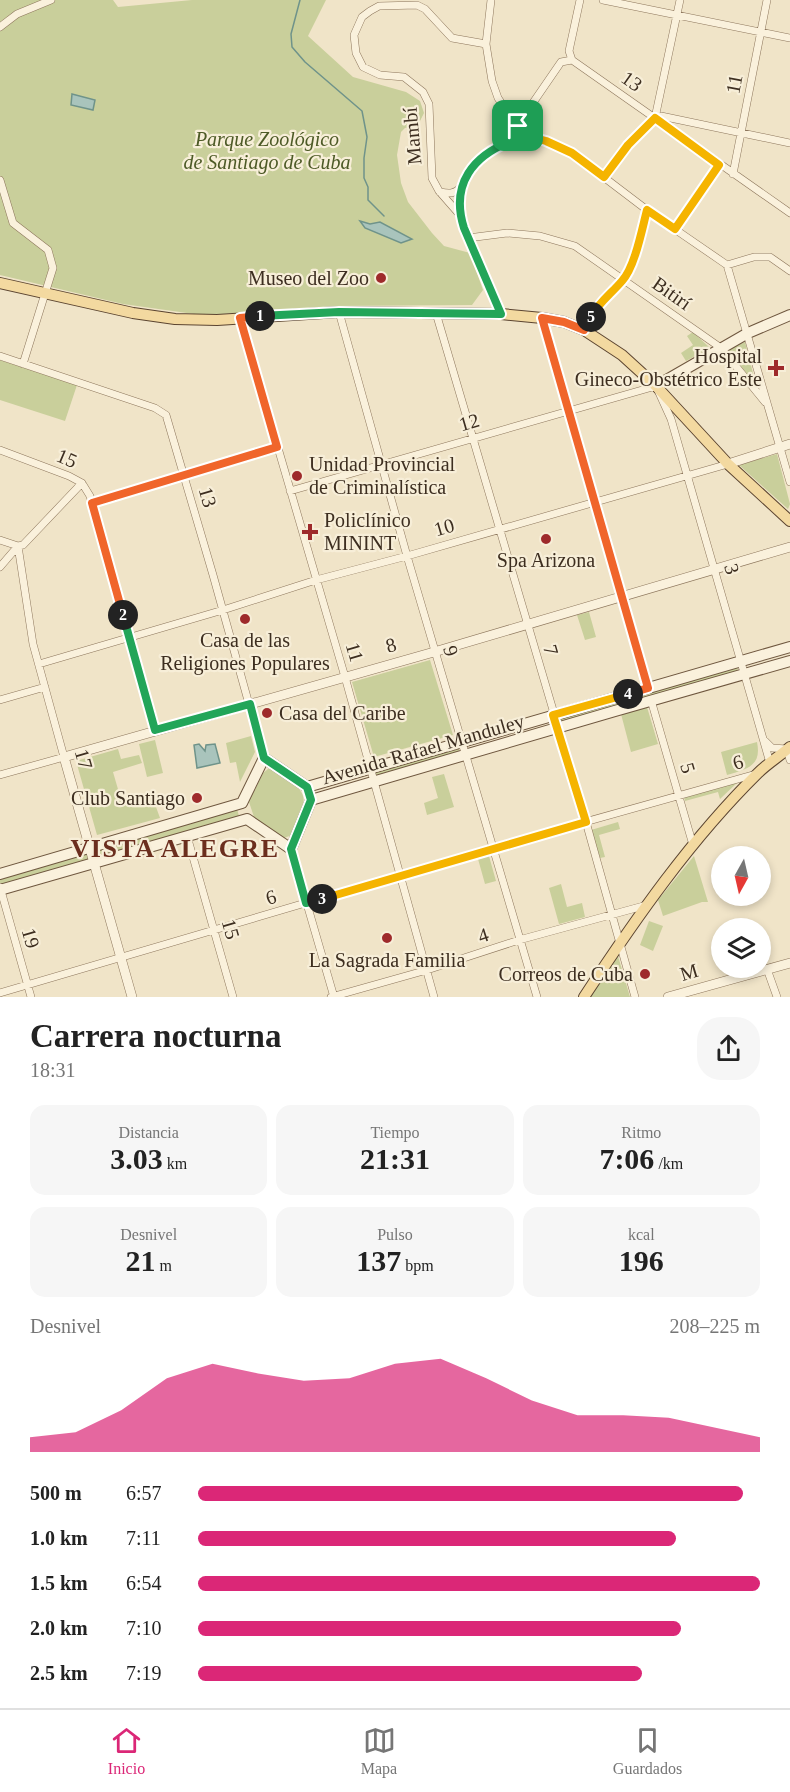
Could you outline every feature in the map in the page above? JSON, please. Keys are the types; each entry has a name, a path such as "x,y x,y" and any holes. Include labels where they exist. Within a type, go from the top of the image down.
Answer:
{"main road":[{"path":"0,283 133,313 175,319 339,312 501,314 564,322 584,330 622,355 656,386 728,464 790,521"},
{"path":"656,386 748,333 790,315"},
{"name":"Avenida Rafael Manduley","path":"264,758 307,787 790,647"},
{"name":"Avenida Rafael Manduley","path":"291,849 311,800 790,661"},
{"path":"584,997 646,905 693,845 758,773 789,752"},
{"path":"0,874 242,804 264,758"},
{"path":"0,889 247,819 291,849"}],"street":[{"path":"0,27 17,14 51,0"},
{"path":"490,0 486,44 492,81 498,98 518,126 535,138 564,148 727,266 767,404 786,445 790,482"},
{"path":"514,140 518,126 561,62 572,60 569,51 580,0"},
{"path":"603,0 790,38"},
{"path":"655,118 680,0"},
{"name":"11","path":"733,174 767,0"},
{"name":"Mambí","path":"460,215 439,192 432,178 429,104 423,92 404,77 380,75 363,67 356,53 354,35 362,17 379,6 417,5 425,9 452,38 486,44"},
{"name":"13","path":"572,60 790,213"},
{"path":"604,177 628,145 655,118 661,116 790,143"},
{"path":"439,192 457,192 471,168 495,148 514,140 535,138"},
{"path":"675,229 719,165"},
{"path":"0,180 13,223 48,250 53,268 23,364"},
{"path":"462,186 460,215 501,314"},
{"path":"584,330 597,305 624,280 639,243 647,210"},
{"name":"Bitirí","path":"468,238 507,233 540,236 575,246 721,348 767,404"},
{"path":"727,266 754,257 770,257 790,271"},
{"name":"9","path":"339,312 434,652 537,997"},
{"name":"7","path":"436,313 586,822 635,997"},
{"name":"11","path":"240,318 345,677 434,997"},
{"path":"542,318 648,688"},
{"name":"13","path":"0,356 155,408 166,415 264,758"},
{"name":"12","path":"290,491 656,386"},
{"name":"3","path":"656,386 671,419 770,763"},
{"name":"10","path":"39,664 316,580 687,476 786,445"},
{"path":"92,503 277,447"},
{"name":"15","path":"0,450 82,483 92,503 155,730"},
{"path":"0,567 82,483"},
{"path":"0,540 18,546"},
{"name":"17","path":"18,546 33,644 132,997"},
{"name":"8","path":"0,776 790,547"},
{"path":"0,700 45,687"},
{"name":"5","path":"651,700 693,845"},
{"path":"763,738 772,748 789,752"},
{"name":"6","path":"0,993 492,848 758,773"},
{"path":"307,787 311,800"},
{"path":"242,804 247,819"},
{"name":"15","path":"187,836 233,997"},
{"path":"291,849 333,997"},
{"name":"19","path":"0,889 31,997"},
{"name":"4","path":"333,997 519,940 646,905"},
{"name":"M","path":"771,968 790,963"},
{"name":"M","path":"668,997 735,978"},
{"path":"770,978 777,997"}],"green space":[{"name":"Parque Zoológico de Santiago de Cuba","path":"0,0 113,0 118,7 192,0 326,0 308,36 353,77 406,92 420,101 424,113 418,125 405,128 401,132 397,155 401,183 408,202 444,246 470,253 483,290 472,305 336,306 194,314 123,304 0,275"},
{"path":"693,332 710,348 686,361 681,353 693,345 687,336"},
{"path":"745,342 756,385 728,350"},
{"path":"0,360 77,385 65,421 0,400"},
{"path":"777,454 790,504 788,509 739,465"},
{"path":"589,612 596,637 585,640 577,615"},
{"path":"430,660 453,735 374,757 352,682"},
{"path":"737,666 738,671 559,722 559,718"},
{"path":"647,707 658,744 631,752 621,714"},
{"path":"251,736 255,752 240,782 236,762 230,763 226,743"},
{"path":"155,740 163,773 147,777 139,744"},
{"path":"757,742 758,750 755,761 747,768 727,775 721,752"},
{"path":"459,748 459,752 378,777 375,775 375,771"},
{"path":"118,749 121,759 139,755 142,763 113,772 122,803 152,796 160,818 97,835 76,761"},
{"path":"268,769 273,769 294,785 303,796 302,810 292,835 284,838 254,817 249,802 263,773"},
{"path":"444,774 454,807 427,815 424,803 438,798 432,777"},
{"path":"739,781 720,799 718,792 685,801 684,797"},
{"path":"237,809 239,816 0,886 0,879"},
{"path":"618,822 620,829 599,835 605,857 600,858 591,830"},
{"path":"489,856 496,881 485,884 478,859"},
{"path":"694,856 708,902 663,916 658,900"},
{"path":"561,884 567,907 582,903 585,917 559,924 549,888"},
{"path":"649,921 663,926 653,951 640,945"},
{"path":"618,956 630,997 590,997"}],"water":[{"path":"72,94 95,100 93,110 71,105"},
{"path":"360,221 370,224 380,222 412,239 401,243 365,228"},
{"path":"199,744 205,751 206,745 215,744 220,763 197,768 194,745"}],"waterway":[{"path":"300,0 291,34 292,47 305,62 362,111 367,137 364,178 368,187 368,200 384,216"}],"place":[{"name":"Museo del Zoo","path":"381,278"},
{"name":"Hospital Gineco-Obstétrico Este","path":"776,368"},
{"name":"Unidad Provincial de Criminalística","path":"297,476"},
{"name":"Policlínico MININT","path":"310,532"},
{"name":"Spa Arizona","path":"546,539"},
{"name":"Casa de las Religiones Populares","path":"245,619"},
{"name":"Casa del Caribe","path":"267,713"},
{"name":"Club Santiago","path":"197,798"},
{"name":"La Sagrada Familia","path":"387,938"},
{"name":"Correos de Cuba","path":"645,974"}],"district":[{"name":"VISTA ALEGRE","path":"175,848"}],"route":[{"path":"655,118 719,165 675,229 647,210 639,243 624,280 597,305 584,330 564,322 542,318 648,688 553,715 586,822 306,903 291,849 311,800 307,787 264,758 250,704 155,730 92,503 277,447 240,318 339,312 501,314 464,228 460,215 460,195 471,168 495,148 514,140 518,126 535,138 564,148 604,177 628,145 655,118"}]}
